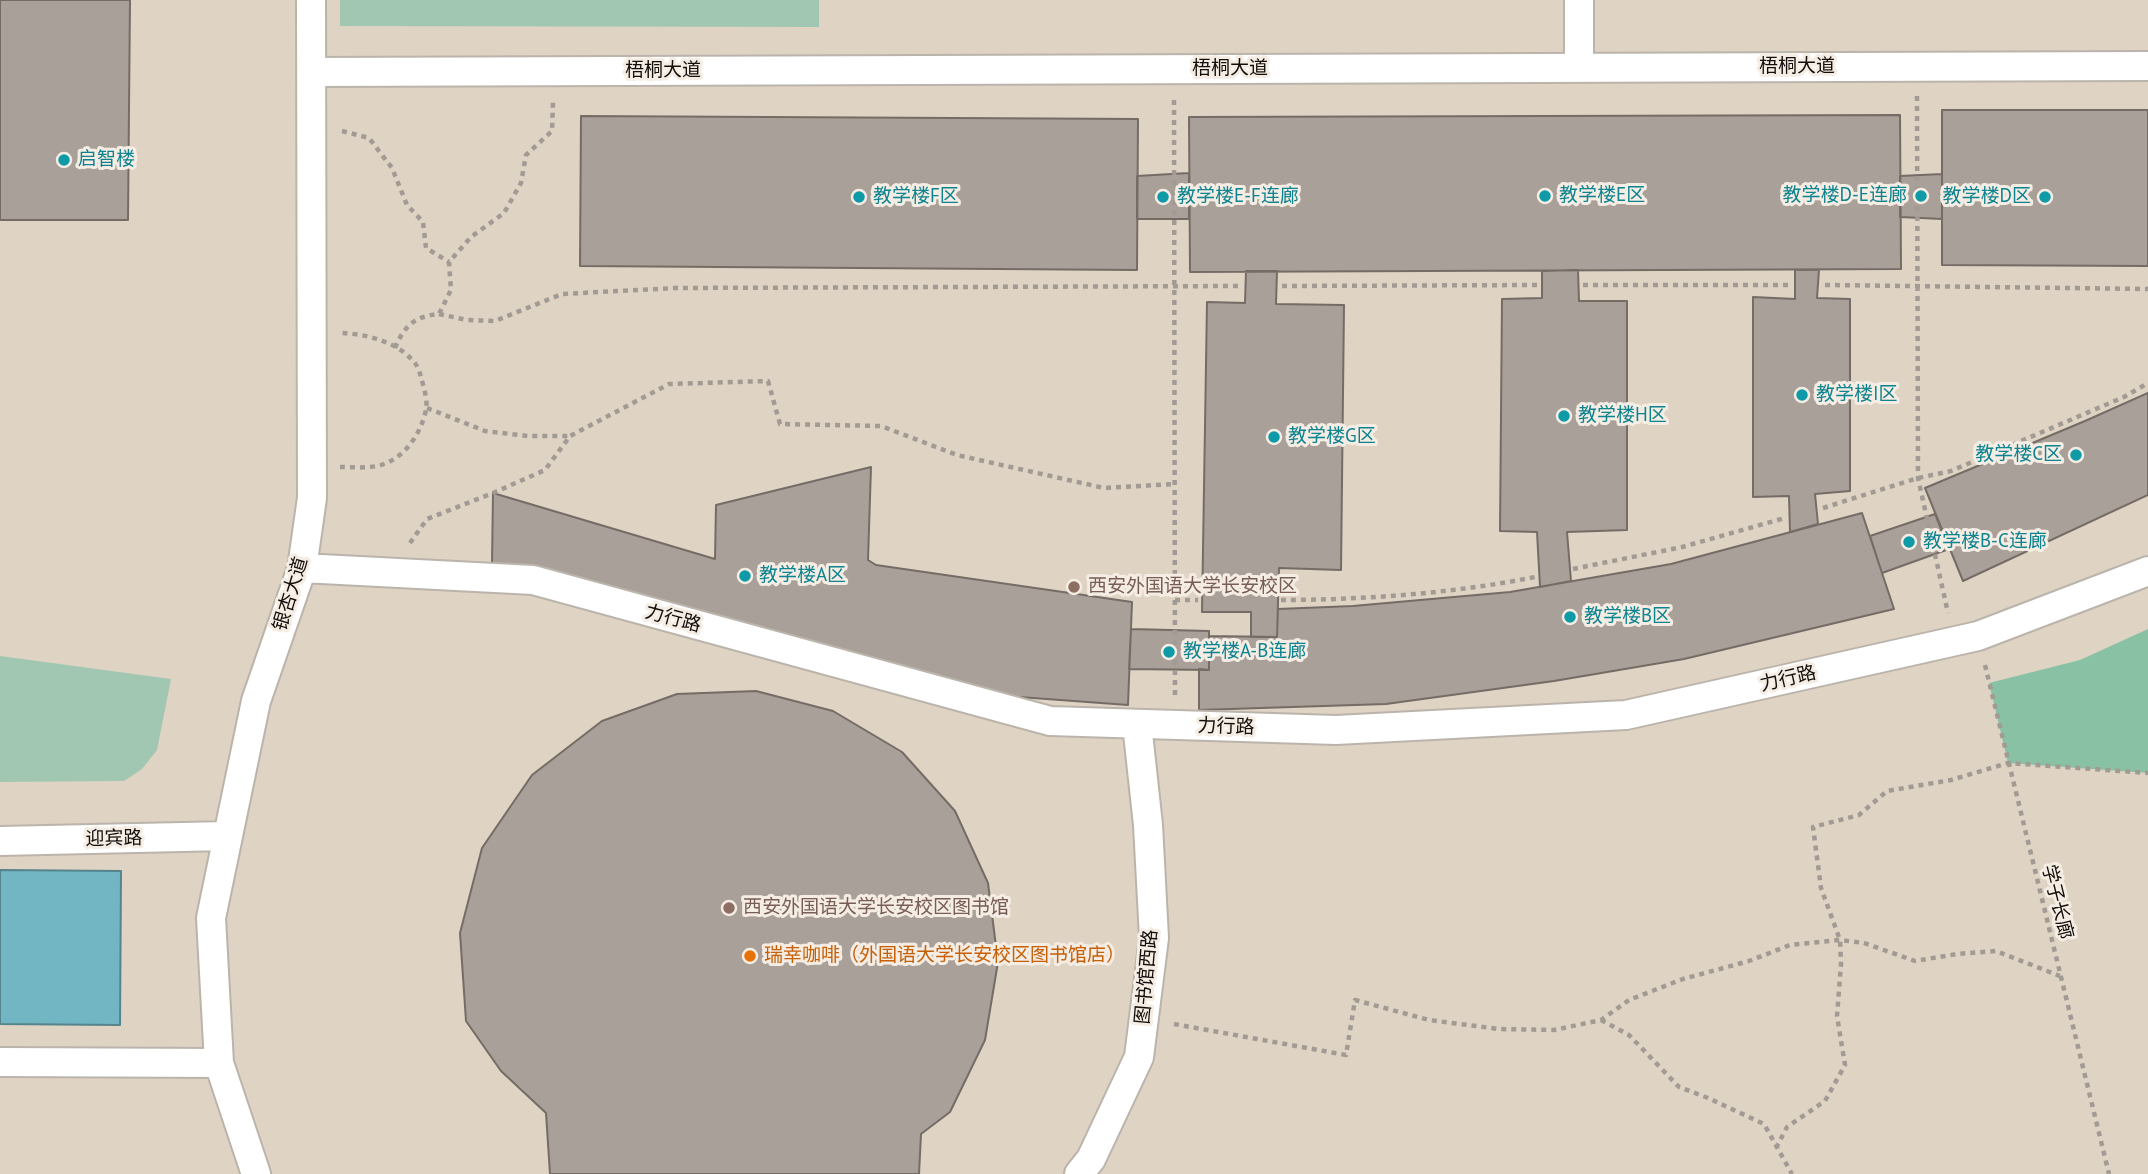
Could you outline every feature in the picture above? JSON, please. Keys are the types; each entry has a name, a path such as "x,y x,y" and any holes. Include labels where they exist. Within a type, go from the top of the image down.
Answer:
{"street":[{"name":"银杏大道","path":"256,1174 219,1063 211,918 256,701 302,568 312,498 311,0"},
{"path":"1578,0 1578,68"},
{"name":"梧桐大道","path":"313,72 2148,66"},
{"name":"力行路","path":"302,568 533,580 1050,721 1336,730 1626,715 1966,639 2148,571"},
{"path":"1097,723 1114,727 1124,733 1136,748 1141,764"},
{"name":"图书馆西路","path":"1079,1174 1091,1159 1139,1057 1154,938 1148,825 1137,724"},
{"path":"1141,764 1145,749 1154,735 1175,725"},
{"name":"迎宾路","path":"0,841 228,836"},
{"path":"0,1062 219,1063"}],"path":[{"name":"学子长廊","path":"1917,67 1918,478 1966,639 2008,763 2109,1174"},
{"path":"1174,69 1175,725"},
{"path":"439,314 451,290 449,262 471,237 503,213 522,183 526,155 552,131 554,71"},
{"path":"313,124 369,138 391,168 407,205 423,222 426,248 449,262"},
{"path":"1282,286 1538,285"},
{"path":"1583,285 1791,285"},
{"path":"1825,285 2148,289"},
{"path":"395,348 401,332 423,315 439,314 467,320 495,321 562,294 675,288 1241,286"},
{"path":"312,333 358,334 381,340 416,365 423,384 427,408 418,432 405,451 383,464 357,467"},
{"path":"391,572 426,519 545,470 570,436 669,384 768,381 780,424 881,425 957,455 1104,488 1175,484"},
{"path":"1823,508 1918,478 1951,471 2124,397 2148,383"},
{"path":"427,408 485,431 528,436 570,436"},
{"path":"1573,569 1682,547 1785,518"},
{"path":"1281,600 1407,594 1535,577"},
{"path":"1175,600 1198,600"},
{"path":"1776,1148 1787,1127 1825,1101 1845,1065 1838,1016 1840,940 1821,888 1813,827 1859,815 1887,791 1951,780 2008,763 2148,773"},
{"path":"1144,1018 1346,1055 1356,1000 1429,1020 1499,1029 1554,1030 1601,1020 1629,1000 1683,979 1749,961 1790,945 1840,940 1864,943 1915,961 1996,951 2060,976"},
{"path":"1601,1020 1629,1035 1679,1087 1764,1124 1792,1174"}],"shaded area":[{"name":"西安外国语大学长安校区","path":"0,0 2148,0 2148,1174 0,1174"}],"green space":[{"path":"340,0 819,0 819,27 340,26"},
{"path":"2148,629 2148,773 2008,763 1989,683 2080,660"},
{"path":"0,656 171,679 157,750 142,769 124,781 0,782"}],"water":[{"path":"0,870 121,871 120,1025 0,1024"}],"building":[{"name":"启智楼","path":"0,0 130,0 128,220 0,220"},
{"name":"教学楼D区","path":"1942,110 2148,110 2148,266 1942,265"},
{"name":"教学楼E区","path":"1900,115 1901,269 1190,272 1189,117"},
{"name":"教学楼F区","path":"581,116 1138,119 1137,270 580,266"},
{"name":"教学楼E-F连廊","path":"1189,173 1189,219 1137,219 1137,176"},
{"name":"教学楼D-E连廊","path":"1942,174 1942,219 1900,217 1900,176"},
{"name":"教学楼H区","path":"1578,270 1579,301 1627,301 1627,530 1567,532 1571,581 1540,587 1537,532 1500,531 1502,299 1542,298 1542,271"},
{"name":"教学楼I区","path":"1795,270 1819,270 1817,298 1850,299 1850,491 1815,494 1818,524 1790,532 1789,496 1753,497 1753,297 1795,299"},
{"name":"教学楼G区","path":"1246,271 1277,271 1276,304 1344,305 1341,570 1279,568 1277,637 1251,637 1251,612 1202,612 1207,302 1245,303"},
{"name":"教学楼C区","path":"2148,393 2148,495 1963,581 1925,488"},
{"name":"教学楼A区","path":"871,467 868,560 876,565 1132,602 1128,705 938,691 743,627 492,563 493,493 715,559 716,505"},
{"name":"教学楼B区","path":"1862,513 1894,609 1684,659 1554,681 1386,704 1199,710 1199,669 1209,670 1209,636 1277,637 1278,609 1353,606 1510,592 1671,564"},
{"name":"教学楼B-C连廊","path":"1935,514 1949,549 1882,573 1870,536"},
{"name":"教学楼A-B连廊","path":"1131,629 1209,631 1209,670 1129,669"},
{"name":"西安外国语大学长安校区图书馆","path":"756,691 833,711 902,752 955,811 988,883 998,962 985,1040 950,1112 921,1134 919,1174 550,1174 546,1113 501,1071 466,1021 460,933 482,848 532,775 602,721 677,694"}],"place":[{"name":"启智楼","path":"64,160"},
{"name":"教学楼E区","path":"1545,196"},
{"name":"教学楼D-E连廊","path":"1921,196"},
{"name":"教学楼F区","path":"859,197"},
{"name":"教学楼E-F连廊","path":"1163,197"},
{"name":"教学楼D区","path":"2045,197"},
{"name":"教学楼I区","path":"1802,395"},
{"name":"教学楼H区","path":"1564,416"},
{"name":"教学楼G区","path":"1274,437"},
{"name":"教学楼C区","path":"2076,455"},
{"name":"教学楼B-C连廊","path":"1909,542"},
{"name":"教学楼A区","path":"745,576"},
{"name":"西安外国语大学长安校区","path":"1074,587"},
{"name":"教学楼B区","path":"1570,617"},
{"name":"教学楼A-B连廊","path":"1169,652"},
{"name":"西安外国语大学长安校区图书馆","path":"729,908"},
{"name":"瑞幸咖啡（外国语大学长安校区图书馆店）","path":"750,956"}]}
